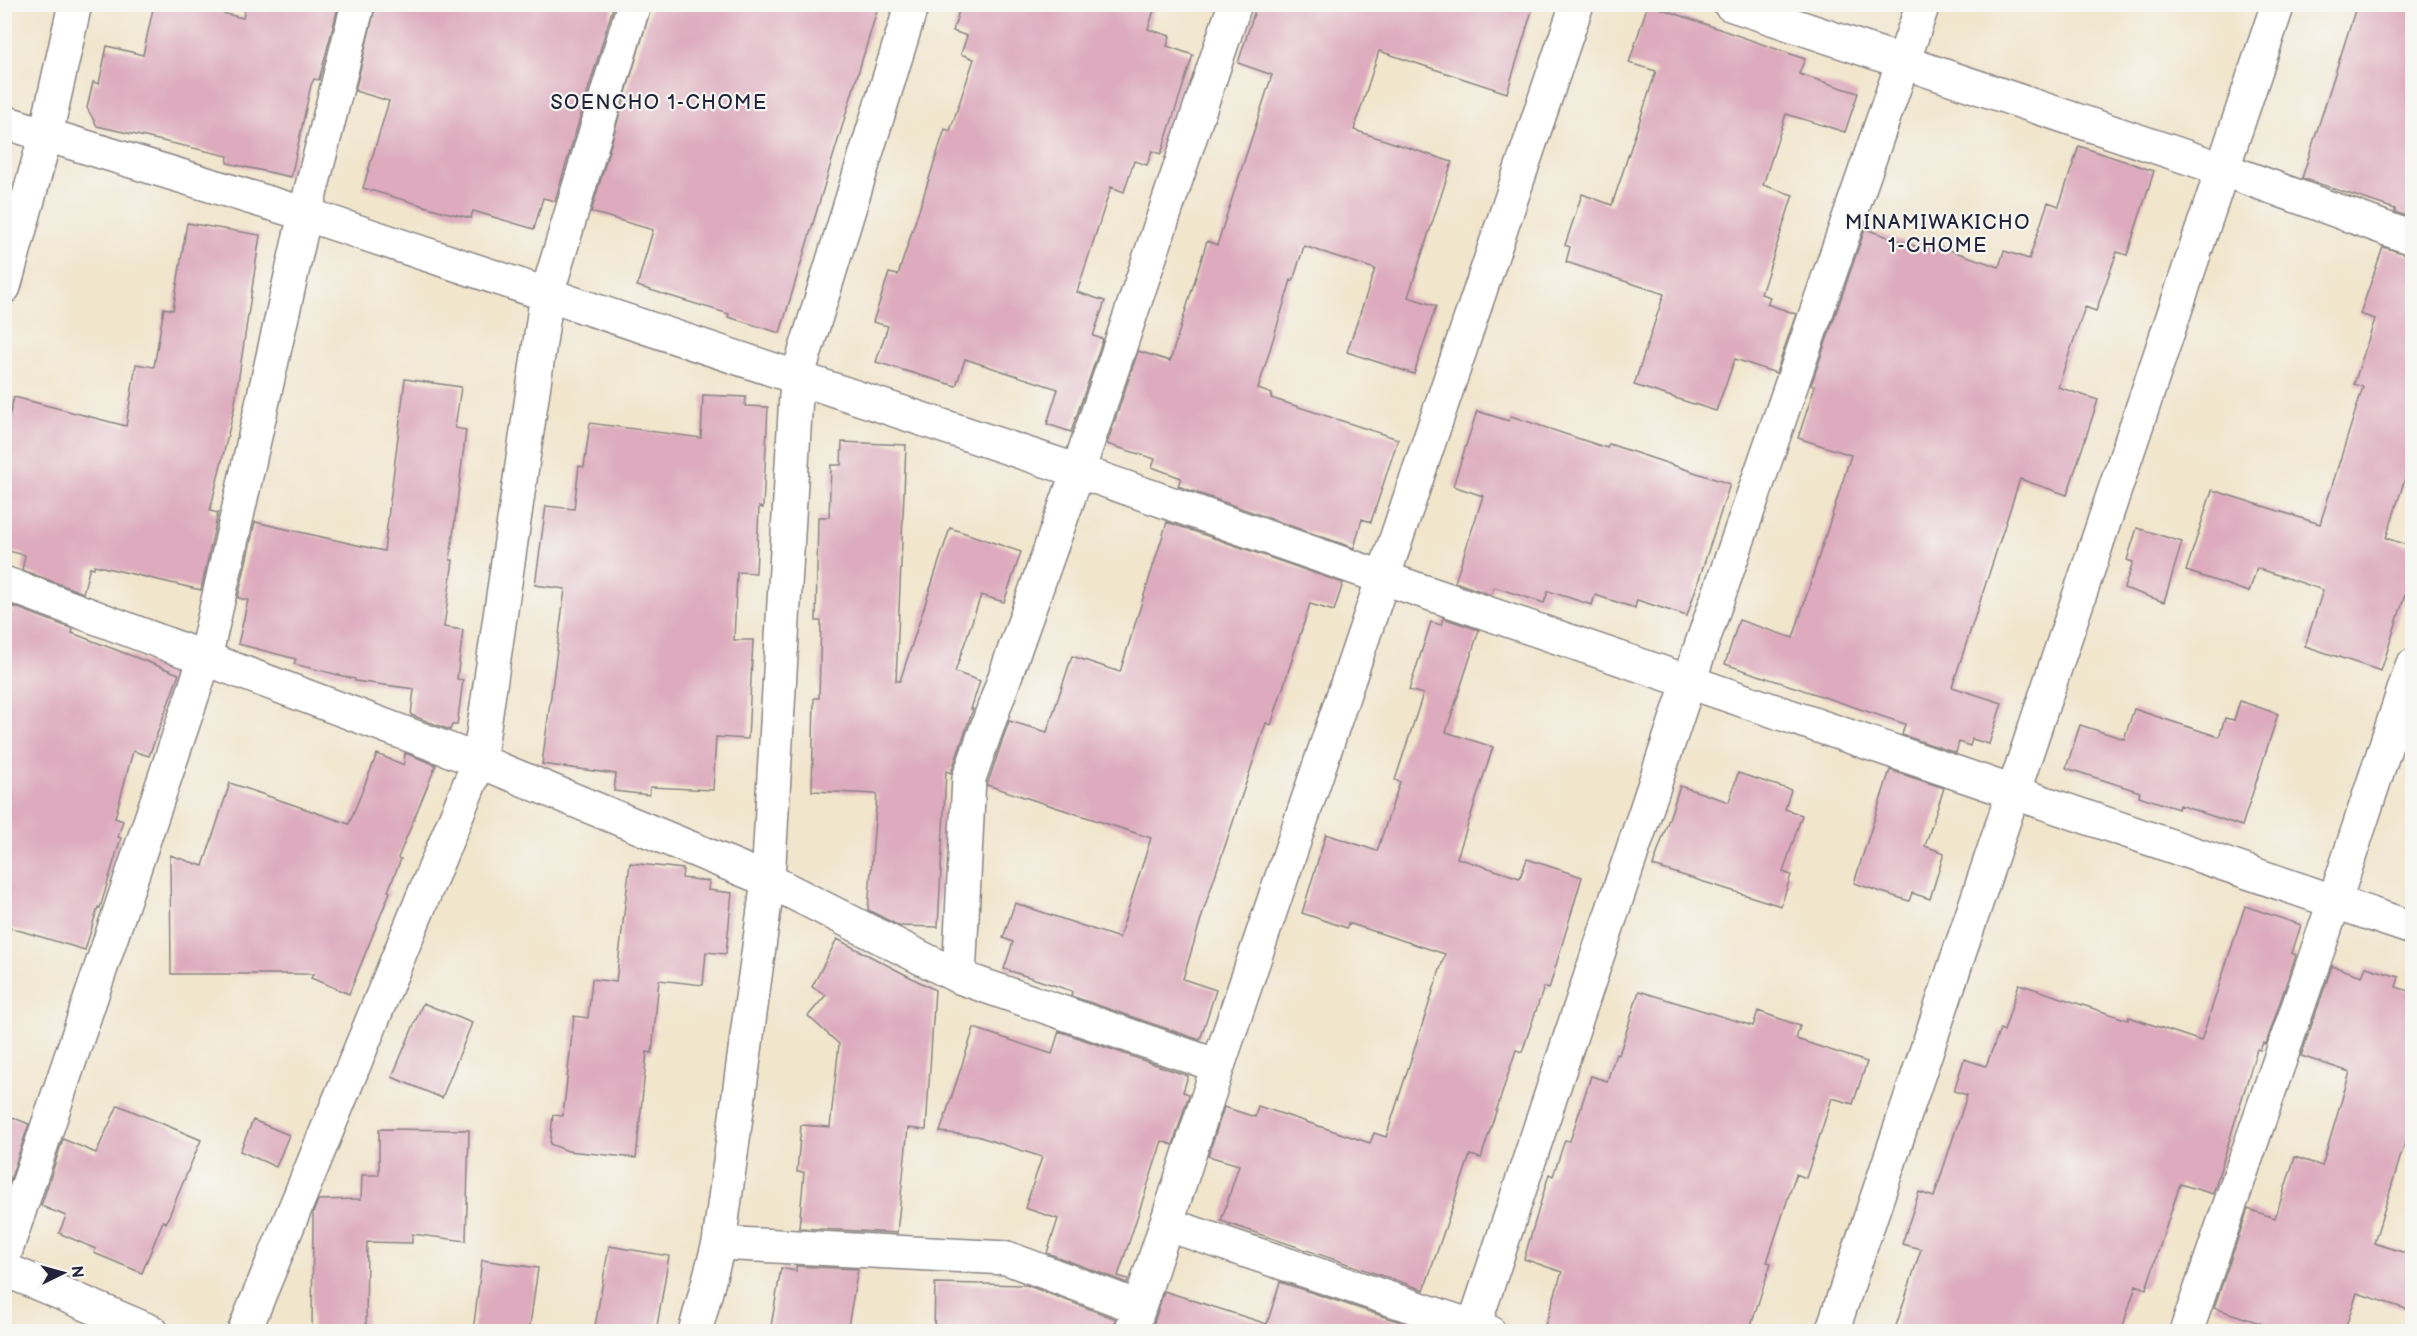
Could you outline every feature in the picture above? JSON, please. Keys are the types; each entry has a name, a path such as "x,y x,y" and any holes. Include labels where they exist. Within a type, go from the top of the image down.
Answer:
{"street":[{"path":"4,287 46,134 75,4"},
{"path":"4,1256 205,658 305,214 358,4"},
{"path":"244,1332 479,761 547,294 634,4"},
{"path":"695,1332 719,1244 768,880 797,378 912,4"},
{"path":"959,977 969,778 1078,471 1235,4"},
{"path":"719,1244 1006,1258 1134,1319 1578,4"},
{"path":"1730,4 2222,169 2412,238"},
{"path":"1166,1224 1478,1330 1689,681 1923,4"},
{"path":"1833,1332 2278,4"},
{"path":"4,122 305,214 1078,471 1384,578 2412,928"},
{"path":"4,583 479,761 768,880 959,977 1218,1066"},
{"path":"2186,1332 2335,900 2412,666"},
{"path":"4,1269 152,1332"}],"building":[{"path":"154,4 183,4 243,18 246,4 339,4 319,80 314,79 311,85 291,177 227,163 228,156 97,126 87,108 93,82 99,84 107,46 143,55"},
{"path":"376,4 614,4 555,201 543,198 534,229 473,211 471,218 445,212 363,188 389,101 355,91"},
{"path":"652,4 879,4 780,333 728,317 729,314 637,286 653,230 591,212"},
{"path":"961,4 1156,4 1148,29 1170,36 1167,46 1193,55 1161,154 1152,151 1147,165 1134,161 1124,192 1111,187 1077,292 1105,301 1093,336 1103,339 1071,432 1047,424 1058,389 965,359 956,386 876,362 888,326 873,322 889,273 898,275 945,129 950,131 974,59 961,54 967,36 953,31"},
{"path":"1257,4 1534,4 1507,93 1379,51 1354,130 1452,162 1408,297 1436,306 1414,374 1347,352 1375,269 1304,246 1293,281 1291,280 1258,389 1272,394 1271,398 1398,439 1371,522 1362,519 1354,548 1178,486 1181,478 1152,467 1155,459 1107,444 1138,351 1170,361 1207,241 1217,245 1272,75 1238,63"},
{"path":"1648,4 1805,59 1799,74 1858,93 1845,132 1786,114 1763,185 1793,195 1761,294 1770,297 1767,304 1796,314 1776,373 1735,359 1716,411 1634,385 1664,294 1566,262 1570,247 1565,245 1582,194 1612,205 1656,71 1629,63"},
{"path":"2357,4 2412,4 2412,218 2395,212 2395,209 2302,178"},
{"path":"2079,146 2154,171 2127,255 2117,252 2096,311 2085,307 2058,387 2098,400 2067,495 2020,479 1952,687 2002,703 1989,744 1972,739 1970,746 1959,742 1956,753 1902,735 1905,724 1725,664 1739,620 1793,638 1851,455 1798,438 1815,386 1811,385 1865,229 1918,247 1920,240 1999,267 2004,251 2029,259 2048,202 2059,206"},
{"path":"187,223 260,235 234,409 210,511 218,513 201,590 94,565 94,568 90,567 83,593 22,570 25,555 4,550 4,436 14,397 126,426 136,364 154,367 164,308 173,310"},
{"path":"2383,247 2412,256 2412,457 2386,538 2412,547 2412,573 2381,671 2305,646 2323,590 2257,568 2249,592 2186,571 2212,490 2320,524 2363,387 2354,384 2375,319 2360,314"},
{"path":"405,379 461,387 455,428 466,430 444,627 463,630 457,679 463,680 457,725 452,725 450,730 411,715 414,689 355,681 355,679 294,664 296,659 238,644 248,600 238,598 255,522 384,551"},
{"path":"703,395 746,397 745,406 768,407 763,508 759,507 756,573 737,572 734,640 753,640 748,739 716,737 713,790 650,787 649,795 614,791 616,774 542,764 565,589 535,585 546,506 574,509 579,466 584,467 590,423 701,438"},
{"path":"1477,411 1509,421 1511,416 1607,448 1609,444 1730,484 1687,616 1637,600 1635,608 1595,595 1592,605 1548,591 1544,603 1494,587 1491,595 1455,582 1483,496 1453,486"},
{"path":"842,442 906,445 896,681 900,681 950,528 1021,552 1004,602 981,595 955,672 980,681 951,773 946,771 938,927 899,926 868,910 877,794 812,791 814,698 819,698 821,621 816,621 818,517 829,517 831,465 841,465"},
{"path":"1167,522 1343,583 1334,611 1310,604 1271,725 1266,723 1204,909 1183,979 1216,990 1200,1040 1071,996 1072,991 1004,969 1013,942 1003,938 1015,903 1119,938 1151,838 987,785 1009,721 1047,732 1072,656 1120,672"},
{"path":"2137,528 2182,542 2164,602 2124,588 2133,562 2127,560"},
{"path":"13,606 73,629 72,633 179,674 149,756 133,751 115,818 123,821 118,837 121,838 85,950 4,926 4,638"},
{"path":"1443,618 1479,630 1446,732 1493,747 1457,858 1520,878 1527,859 1582,877 1549,989 1544,987 1522,1052 1516,1050 1481,1158 1470,1155 1424,1290 1221,1221 1239,1165 1208,1156 1224,1107 1255,1117 1258,1106 1370,1143 1374,1133 1386,1137 1445,954 1348,923 1347,928 1302,913 1326,834 1377,851 1400,782 1395,780 1423,694 1409,690 1431,622 1441,625"},
{"path":"2240,701 2278,714 2242,826 2179,805 2178,809 2139,796 2140,792 2066,768 2080,725 2124,739 2134,709 2219,737 2225,718 2234,720"},
{"path":"405,753 436,765 398,858 401,859 388,891 390,892 349,994 311,978 313,974 171,974 170,855 203,866 230,783 349,824 377,754 404,765"},
{"path":"1890,770 1944,788 1925,846 1944,853 1930,899 1912,893 1909,901 1854,883"},
{"path":"1738,773 1791,790 1785,809 1802,815 1783,872 1791,875 1781,906 1653,866 1680,786 1729,802"},
{"path":"630,863 683,869 682,878 709,881 708,890 732,893 726,954 706,952 703,985 659,980 652,1053 647,1052 636,1158 568,1151 550,1144 553,1115 563,1116 574,1016 588,1018 592,979 616,982"},
{"path":"2245,906 2301,925 2292,953 2296,955 2266,1044 2263,1043 2260,1050 2257,1049 2213,1194 2180,1184 2146,1289 2136,1285 2121,1332 1894,1332 1921,1249 1902,1244 1919,1192 1934,1197 1967,1095 1954,1091 1964,1059 1986,1066 2000,1029 2004,1031 2019,984 2201,1041"},
{"path":"837,939 935,990 926,1130 908,1128 897,1233 799,1228 804,1172 797,1172 801,1125 830,1127 839,1044 808,1016 826,995 812,987"},
{"path":"2332,966 2362,976 2366,967 2399,977 2396,987 2412,992 2412,1144 2405,1142 2374,1243 2412,1255 2412,1311 2357,1293 2344,1332 2287,1332 2214,1308 2248,1209 2275,1218 2295,1157 2322,1166 2350,1072 2301,1056"},
{"path":"1639,991 1753,1026 1758,1011 1800,1026 1796,1039 1867,1062 1853,1104 1832,1098 1806,1178 1796,1174 1767,1262 1771,1263 1749,1332 1543,1332 1562,1272 1524,1259 1549,1174 1553,1176 1565,1140 1570,1141 1591,1076 1607,1081 1616,1054 1619,1055"},
{"path":"423,1003 472,1023 442,1098 392,1077"},
{"path":"974,1028 1052,1054 1059,1031 1188,1076 1183,1092 1189,1094 1173,1145 1162,1141 1118,1276 1128,1279 1127,1283 1047,1253 1058,1219 1025,1208 1042,1157 977,1136 940,1132"},
{"path":"118,1105 201,1140 166,1223 163,1221 142,1273 94,1253 96,1249 59,1233 66,1216 41,1206 63,1139 96,1153"},
{"path":"4,1114 29,1124 6,1192 4,1191"},
{"path":"253,1120 289,1135 276,1167 240,1151"},
{"path":"379,1129 469,1130 466,1241 412,1234 412,1243 367,1242 366,1332 312,1332 313,1213 318,1200 361,1199 362,1175 379,1175"},
{"path":"609,1246 669,1256 656,1332 594,1332"},
{"path":"482,1260 538,1268 529,1332 473,1332"},
{"path":"796,1266 858,1269 847,1332 770,1332 781,1268 796,1271"},
{"path":"1280,1282 1412,1326 1410,1332 1151,1332 1164,1291 1267,1324"},
{"path":"935,1283 1026,1285 1116,1319 1113,1332 934,1332"}],"district":[{"name":"SOENCHO 1-CHOME","path":"659,103"},
{"name":"MINAMIWAKICHO 1-CHOME","path":"1938,234"}]}
